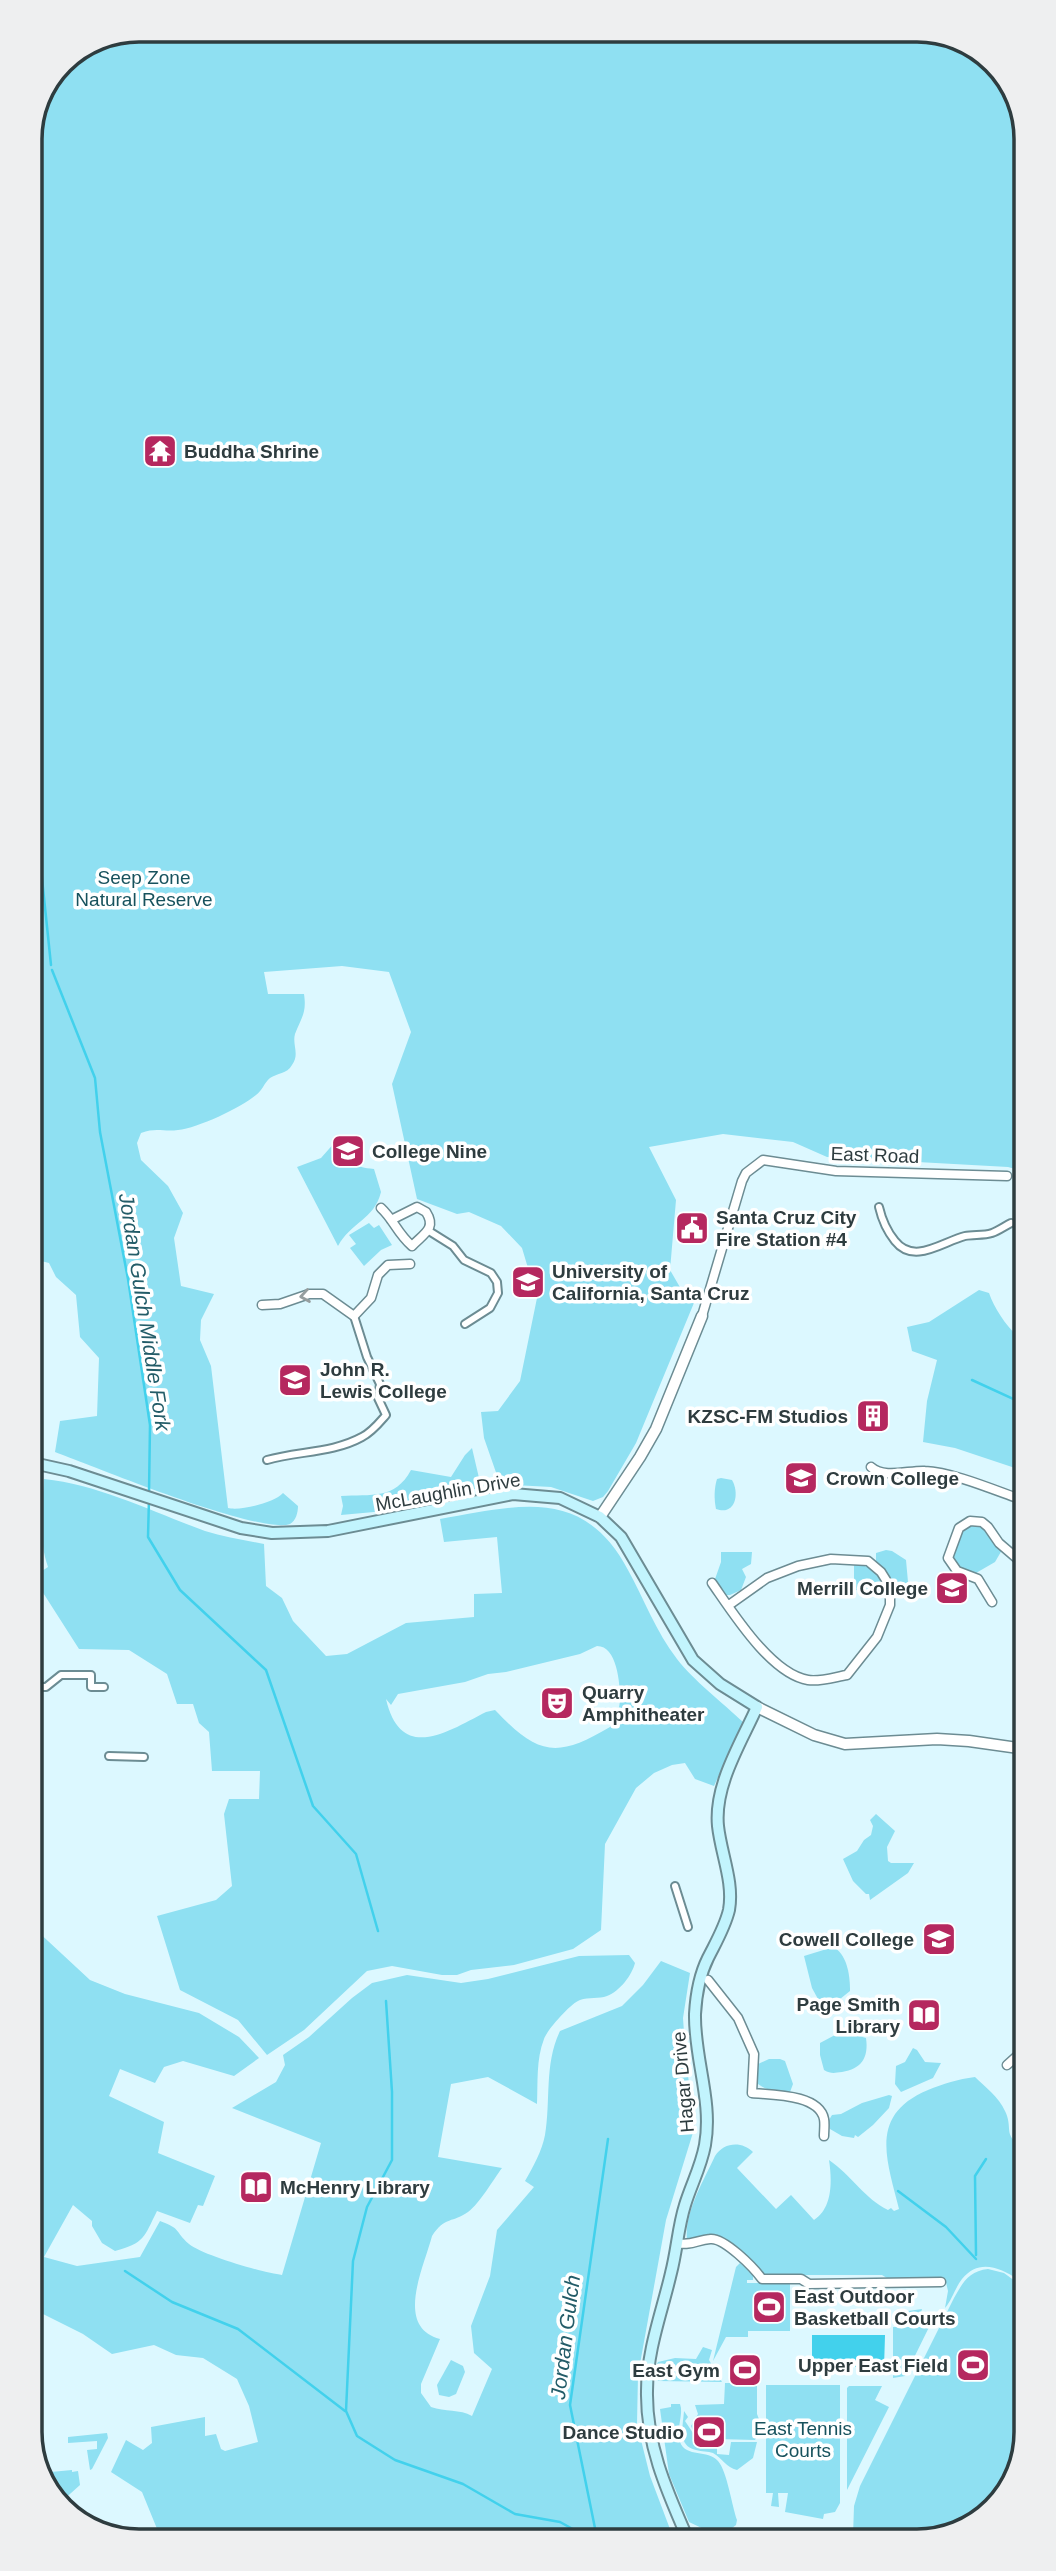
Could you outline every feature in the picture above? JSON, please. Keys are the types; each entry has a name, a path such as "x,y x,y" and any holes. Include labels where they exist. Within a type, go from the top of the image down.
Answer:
{"main road":[{"name":"McLaughlin Drive","path":"42,1465 256,1531 306,1533 342,1529 513,1494 560,1499 600,1517 621,1537 693,1660 720,1685 757,1707"},
{"name":"Hagar Drive","path":"684,2529 660,2474 649,2426 646,2391 654,2335 682,2213 702,2161 706,2136 705,2093 695,2023 699,1987 707,1959 727,1919 730,1903 728,1876 718,1825 719,1806 724,1781 757,1707"}],"street":[{"name":"East Road","path":"702,1316 737,1195 746,1173 763,1160 836,1171 1007,1176"},
{"path":"879,1207 882,1222 896,1242 912,1252 927,1250 967,1235 990,1234 1011,1223"},
{"path":"381,1208 397,1232 412,1246 429,1231 431,1220 422,1209 412,1208 391,1220"},
{"path":"429,1231 448,1241 464,1261 491,1273 497,1282 498,1293 490,1308 465,1324"},
{"path":"354,1316 371,1298 378,1275 388,1265 410,1264"},
{"path":"262,1305 280,1304 309,1294 323,1294 354,1316 367,1357 380,1384 378,1398 386,1415 372,1431 361,1438 332,1448 293,1453 267,1460"},
{"path":"600,1517 656,1429 702,1316"},
{"path":"871,1467 886,1474 913,1471 937,1473 1014,1497"},
{"path":"992,1602 978,1579 957,1571 947,1558 959,1528 970,1521 982,1522 1014,1551"},
{"path":"712,1583 766,1655 787,1672 807,1680 847,1675 877,1637 890,1605 890,1592 881,1572 868,1561 831,1559 798,1566 767,1578 729,1605"},
{"path":"42,1687 46,1687 61,1675 91,1675 91,1687 104,1687"},
{"name":"McLaughlin Drive","path":"757,1707 814,1735 845,1744 937,1739 1014,1747"},
{"path":"109,1756 144,1757"},
{"path":"675,1886 688,1927"},
{"path":"708,1980 738,2018 754,2054 752,2092 805,2098 822,2113 824,2136"},
{"path":"1007,2065 1014,2059"},
{"path":"677,2243 689,2245 711,2238 718,2240 762,2280 801,2279 809,2284 941,2282"}],"green space":[{"name":"Seep Zone Natural Reserve","path":"139,42 923,42 954,49 976,62 986,70 1004,96 1012,120 1014,139 1014,1169 827,1157 793,1142 723,1134 649,1147 676,1200 670,1270 681,1289 696,1298 636,1443 608,1491 603,1497 593,1501 551,1487 514,1485 499,1481 484,1438 481,1412 498,1411 520,1381 537,1298 522,1248 501,1226 469,1212 457,1214 417,1199 392,1084 411,1032 389,972 342,966 264,972 268,994 304,994 304,1011 294,1038 295,1057 290,1068 270,1078 258,1093 230,1111 186,1128 141,1133 137,1143 141,1160 168,1186 183,1213 174,1238 181,1286 214,1294 201,1320 200,1340 211,1366 228,1508 257,1505 283,1493 298,1506 292,1523 273,1525 212,1510 55,1452 60,1421 97,1416 99,1358 80,1337 76,1295 56,1277 49,1263 42,1261 42,133 45,114 58,85 70,70 85,58 102,49"},
{"path":"336,1141 351,1148 359,1166 374,1169 381,1192 373,1209 349,1231 338,1246 297,1167 321,1158"},
{"path":"369,1223 374,1228 379,1225 392,1245 381,1250 364,1266 350,1248 356,1244 349,1235"},
{"path":"979,1290 989,1293 1003,1320 1014,1333 1014,1468 955,1448 923,1442 927,1401 937,1360 912,1351 907,1327 929,1322"},
{"path":"472,1448 479,1478 476,1488 466,1494 385,1511 341,1515 341,1496 372,1495 390,1491 405,1480 411,1470 451,1477"},
{"path":"44,1479 85,1487 126,1500 205,1531 264,1544 266,1586 282,1598 293,1621 326,1656 347,1654 406,1623 474,1617 474,1594 502,1593 497,1537 444,1542 440,1519 521,1507 546,1508 569,1513 590,1524 610,1543 628,1570 656,1627 677,1659 743,1722 714,1786 695,1779 685,1763 654,1773 636,1788 605,1844 601,1930 573,1949 514,1965 471,1970 457,1975 392,1966 367,1971 304,2030 267,2055 238,2020 180,1990 157,1916 216,1900 232,1886 224,1814 229,1799 259,1799 260,1771 212,1771 209,1732 199,1723 193,1704 177,1704 167,1674 129,1650 79,1649 42,1591 42,1571 48,1567 42,1535","holes":["597,1646 609,1652 618,1675 620,1699 617,1714 610,1727 561,1748 536,1744 495,1710 441,1734 414,1737 402,1731 393,1719 386,1699 391,1705 398,1694 465,1682 488,1674 580,1654"]},
{"path":"717,1479 732,1480 736,1491 732,1507 722,1510 716,1509 715,1498"},
{"path":"966,1525 983,1525 1002,1550 995,1562 976,1573 958,1568 951,1555 961,1530"},
{"path":"886,1550 906,1560 908,1582 902,1590 892,1590 883,1569 876,1561 876,1553"},
{"path":"721,1552 752,1552 751,1564 742,1569 746,1577 741,1590 730,1595 724,1595 714,1582 721,1562"},
{"path":"854,1565 873,1570 885,1586 882,1591 854,1590"},
{"path":"876,1814 895,1831 887,1847 888,1861 914,1863 908,1873 870,1900 869,1894 853,1881 843,1859 857,1851 871,1835 873,1826 870,1820"},
{"path":"42,1935 90,1980 125,1994 199,2013 239,2037 259,2058 234,2076 183,2061 164,2067 155,2083 120,2069 109,2096 164,2122 158,2153 215,2176 203,2206 198,2205 190,2223 157,2211 138,2242 115,2251 102,2243 92,2221 73,2205 44,2257 77,2266 140,2257 160,2221 172,2226 189,2244 206,2253 282,2275 321,2143 232,2108 276,2082 285,2065 283,2055 309,2037 372,1983 407,1975 461,1983 488,1979 579,1956 629,1955 635,1963 621,1987 607,1996 576,2002 546,2035 541,2047 537,2104 488,2077 451,2084 438,2157 502,2168 473,2208 441,2225 432,2236 419,2279 415,2309 418,2322 426,2332 440,2339 421,2384 421,2393 431,2407 472,2416 492,2369 474,2353 471,2326 490,2276 497,2230 534,2187 525,2181 544,2141 550,2069 560,2031 622,2006 643,1985 661,1961 690,1973 683,2018 695,2126 666,2220 638,2375 637,2424 650,2476 670,2529 157,2529 142,2492 111,2472 126,2440 143,2450 152,2443 151,2427 205,2417 205,2436 216,2434 221,2449 225,2451 258,2442 249,2406 237,2379 203,2358 176,2355 154,2345 112,2354 83,2334 42,2314"},
{"path":"835,1948 843,1957 850,1991 835,2003 818,1999 812,1988 804,1956"},
{"path":"852,2034 866,2038 865,2057 859,2065 842,2072 824,2070 820,2043 835,2035"},
{"path":"913,2048 925,2062 941,2063 933,2078 901,2092 895,2084 896,2066 905,2062"},
{"path":"769,2059 785,2061 793,2084 790,2092 773,2091 758,2084 758,2064"},
{"path":"975,2077 996,2097 1007,2117 1014,2141 1014,2277 994,2268 977,2268 962,2279 945,2308 948,2291 945,2278 890,2280 882,2275 766,2275 723,2238 712,2235 687,2240 692,2208 715,2156 723,2148 733,2145 744,2146 753,2152 737,2168 776,2209 791,2195 814,2220 820,2215 830,2193 829,2160 880,2205 888,2210 899,2209 887,2156 889,2126 896,2112 909,2100 951,2082"},
{"path":"892,2096 889,2108 858,2137 842,2136 830,2129 829,2120 832,2115"},
{"path":"740,2263 753,2275 753,2280 747,2280 747,2283 790,2283 790,2331 748,2331 748,2337 726,2337 713,2361 736,2267"},
{"name":"Upper East Field","path":"988,2269 1004,2273 1014,2280 1014,2432 1012,2451 1004,2475 986,2501 971,2513 948,2524 917,2529 853,2529 854,2506 860,2486 954,2298 967,2278"},
{"path":"922,2309 920,2316 927,2319 932,2313 934,2317 905,2376 893,2378 893,2327 911,2327 912,2323 907,2323 908,2311"},
{"path":"703,2347 712,2350 709,2360 722,2382 658,2381 655,2368 658,2362 675,2358 696,2359"},
{"path":"451,2360 463,2366 465,2372 456,2394 449,2397 439,2395 437,2385"},
{"path":"730,2379 757,2379 757,2414 762,2427 755,2440 717,2439 717,2454 729,2455 731,2442 757,2442 753,2458 737,2470 713,2453 690,2448 682,2435 684,2411 688,2417 685,2421 697,2439 691,2426 698,2414 695,2405 724,2404 725,2383 730,2383"},
{"name":"East Tennis Courts","path":"766,2385 840,2385 840,2503 835,2512 824,2514 823,2519 785,2512 788,2493 778,2493 779,2507 771,2506 773,2493 766,2493"},
{"path":"882,2386 875,2400 889,2407 847,2490 847,2388"},
{"path":"671,2404 680,2404 679,2434 683,2447 714,2457 721,2466 737,2520 731,2529 704,2529 689,2522 669,2474 660,2409 671,2407"},
{"path":"107,2433 108,2438 90,2470 87,2450 97,2449 97,2441 68,2443 68,2437"},
{"path":"78,2471 80,2485 67,2497 51,2472"}],"shaded area":[{"path":"812,2335 885,2335 884,2367 812,2367"}],"waterway":[{"name":"Jordan Gulch Middle Fork","path":"42,879 51,965"},
{"name":"Jordan Gulch Middle Fork","path":"52,970 95,1078 100,1132 128,1279 150,1425 149,1493"},
{"path":"972,1380 1014,1399"},
{"name":"Jordan Gulch Middle Fork","path":"149,1499 148,1537 180,1590 266,1670 313,1806 356,1854 378,1931"},
{"name":"Jordan Gulch Middle Fork","path":"386,2001 392,2092 392,2160 367,2207 353,2261 346,2411 357,2436 395,2460 463,2484 515,2514 560,2522 573,2529"},
{"name":"Jordan Gulch","path":"595,2529 570,2405 608,2139"},
{"path":"976,2255 975,2176 986,2159"},
{"path":"898,2191 946,2227 976,2259"},
{"path":"125,2271 172,2302 238,2329 345,2411"}],"place":[{"name":"Buddha Shrine","path":"160,451"},
{"name":"College Nine","path":"348,1151"},
{"name":"Santa Cruz City Fire Station #4","path":"692,1228"},
{"name":"University of California, Santa Cruz","path":"528,1282"},
{"name":"John R. Lewis College","path":"295,1380"},
{"name":"KZSC-FM Studios","path":"873,1416"},
{"name":"Crown College","path":"801,1478"},
{"name":"Merrill College","path":"952,1588"},
{"name":"Quarry Amphitheater","path":"557,1703"},
{"name":"Cowell College","path":"939,1939"},
{"name":"Page Smith Library","path":"924,2015"},
{"name":"McHenry Library","path":"256,2187"},
{"name":"East Outdoor Basketball Courts","path":"769,2307"},
{"name":"Upper East Field","path":"973,2365"},
{"name":"East Gym","path":"745,2370"},
{"name":"Dance Studio","path":"709,2432"}]}
